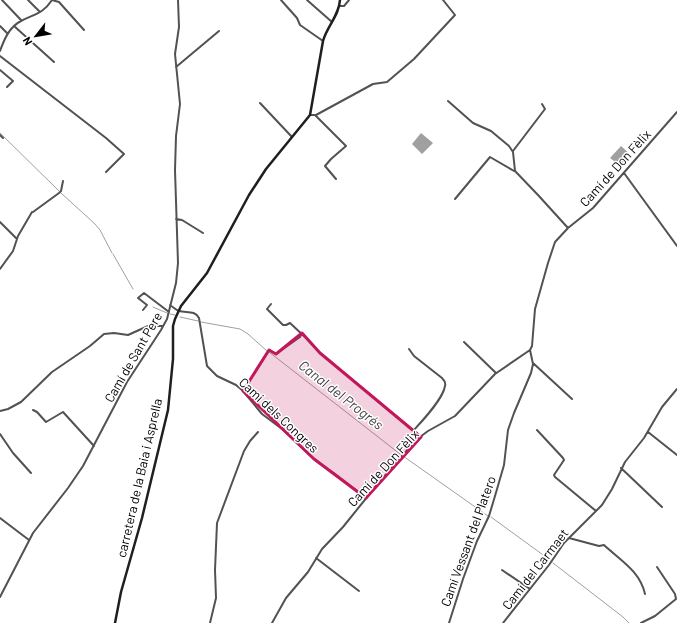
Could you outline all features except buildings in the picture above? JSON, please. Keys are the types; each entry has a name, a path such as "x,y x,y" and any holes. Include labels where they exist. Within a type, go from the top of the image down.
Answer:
{"main road":[{"name":"carretera de la Baia i Asprella","path":"115,623 122,586 142,518 166,422 173,359 173,326 178,310 207,273 252,189 266,169 310,115 323,41 326,32 340,6 340,0"}],"street":[{"path":"2,0 21,20"},
{"path":"28,0 40,12"},
{"path":"0,51 8,33 14,26 21,20 40,12 49,5 52,0 59,2 84,30"},
{"name":"Camí de Sant Pere","path":"0,597 37,526 77,476 128,382 163,326 169,312 178,274 175,170 176,136 180,104 174,54 179,27 178,0"},
{"path":"281,0 297,18 300,25 323,41"},
{"path":"307,0 332,22"},
{"path":"340,6 344,6 349,0"},
{"path":"310,115 315,115 373,84 387,82 399,73 455,16 443,0"},
{"path":"0,26 8,33"},
{"path":"14,26 54,62"},
{"path":"176,67 220,31"},
{"path":"0,56 101,134 124,154 106,172"},
{"path":"0,70 13,81 7,87"},
{"path":"448,101 473,123 491,131 504,141 513,151 514,171"},
{"path":"260,103 292,138"},
{"path":"513,151 545,109 542,104"},
{"name":"Camí de Don Fèlix","path":"272,623 286,598 308,572 322,549 421,437 428,431 455,416 496,373 530,350 532,346 535,309 555,242 568,228 594,208 677,112"},
{"path":"315,115 346,146 335,154 325,166 336,179"},
{"path":"455,199 490,157 514,171 568,228"},
{"path":"624,173 677,246"},
{"path":"0,269 13,251 24,223 32,212 61,191 63,181"},
{"path":"176,219 182,220 203,233"},
{"path":"0,222 17,239"},
{"path":"143,310 147,305 138,298 144,293 169,312"},
{"path":"270,304 267,309 283,325 286,326 290,323 320,353 421,437"},
{"name":"Camí dels Congres","path":"170,306 178,310 197,315 199,318 207,366 217,376 236,385 262,414 282,429 314,459 366,498"},
{"path":"0,411 8,409 21,402 52,372 90,346 104,334 114,333 128,335 148,326 163,326"},
{"path":"242,391 269,350 276,354 302,334"},
{"path":"464,342 496,373"},
{"path":"409,350 414,356 442,378 446,386 434,405 414,430"},
{"name":"Camí Vessant del Platero","path":"449,623 463,579 496,496 504,465 508,430 531,373 532,362 530,350"},
{"path":"532,362 572,399"},
{"name":"Camí del Carmaet","path":"503,623 569,538 602,505 612,489 621,468 648,432 662,407 677,389"},
{"path":"33,410 37,412 46,422 63,412 94,446"},
{"path":"537,430 564,460 555,471 555,478 596,511"},
{"path":"210,623 216,598 215,570 217,523 244,451 258,432"},
{"path":"648,432 677,455"},
{"path":"0,434 13,453 31,474"},
{"path":"621,468 662,507"},
{"path":"0,518 29,540"},
{"path":"569,538 599,546 604,545 635,573 644,586 645,594"},
{"path":"316,558 359,591"},
{"path":"641,623 655,616 676,599 675,594 657,567"},
{"path":"502,570 530,589"}],"highlighted area":[{"path":"302,333 320,353 421,437 366,498 314,459 243,391 269,350 276,354"}],"shaded area":[{"path":"421,133 433,143 422,154 412,144"},
{"path":"621,146 632,156 622,167 610,158"}],"waterway":[{"name":"Canal del Progrés","path":"0,133 59,191"},
{"name":"Canal del Progrés","path":"61,193 95,224 100,230 112,253"},
{"name":"Canal del Progrés","path":"113,254 133,289"},
{"name":"Canal del Progrés","path":"153,307 167,313"},
{"name":"Canal del Progrés","path":"170,314 175,315"},
{"name":"Canal del Progrés","path":"180,317 198,321"},
{"name":"Canal del Progrés","path":"201,322 240,329 267,351"},
{"name":"Canal del Progrés","path":"269,352 400,454"},
{"name":"Canal del Progrés","path":"403,456 488,516"},
{"name":"Canal del Progrés","path":"491,517 550,560"},
{"name":"Canal del Progrés","path":"553,563 629,623"}]}
